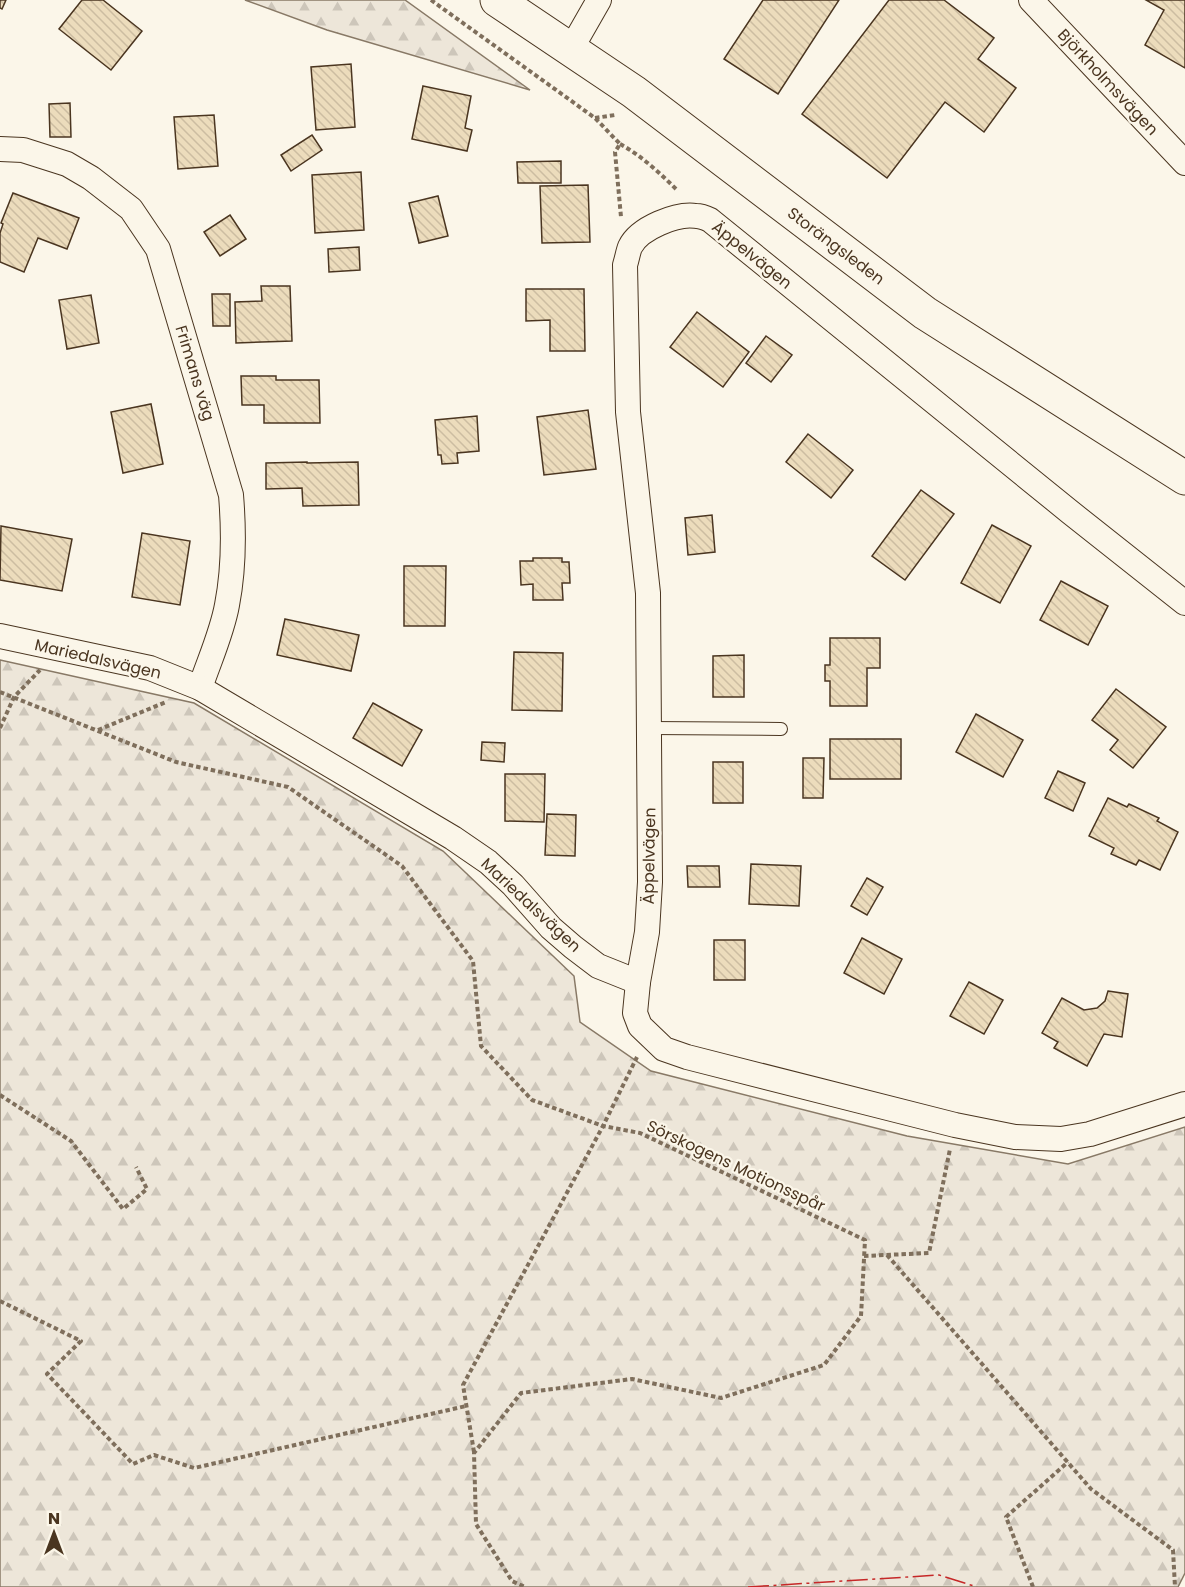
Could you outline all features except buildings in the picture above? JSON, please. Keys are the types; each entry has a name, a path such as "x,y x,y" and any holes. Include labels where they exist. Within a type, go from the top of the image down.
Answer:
{"main road":[{"name":"Storängsleden","path":"497,0 634,92 925,313 1185,478"}],"street":[{"path":"571,49 599,0"},
{"name":"Björkholmsvägen","path":"1031,0 1185,164"},
{"name":"Frimans väg","path":"0,149 24,150 67,164 91,177 131,209 158,249 231,495 234,534 227,605 200,688"},
{"name":"Äppelvägen","path":"638,982 647,932 650,882 648,593 628,412 625,265 631,245 644,232 676,216 698,216 710,220 1185,603"},
{"name":"Mariedalsvägen","path":"0,636 150,668 200,688 453,838 488,862 513,885 551,928 598,966 638,982"},
{"path":"638,982 635,1013 640,1026 664,1049 687,1057 955,1125 1015,1137 1061,1139 1090,1134 1185,1104"}],"lane":[{"path":"650,728 781,729"}],"path":[{"path":"431,0 595,118 621,144 665,178 710,220"},
{"path":"621,144 615,152 621,220"},
{"path":"0,728 14,698 61,649"},
{"path":"97,730 200,688"},
{"name":"Sörskogens Motionsspår","path":"0,692 176,762 288,787 402,866 473,961 482,1046 532,1100 603,1126 640,1133 865,1239 861,1316 824,1365 721,1398 632,1378 521,1393 474,1453"},
{"path":"525,1587 512,1581 476,1524 474,1453 463,1385 603,1126 648,1035"},
{"path":"0,1095 71,1141 123,1209 147,1190 136,1167"},
{"path":"864,1256 929,1253 955,1125"},
{"path":"887,1255 1091,1489 1173,1550 1175,1587"},
{"path":"0,1301 81,1341 47,1374 133,1464 154,1455 194,1468 466,1406"},
{"path":"1033,1587 1006,1517 1068,1462"}],"green space":[{"path":"245,0 405,0 530,90 327,30"},
{"path":"0,660 194,703 443,851 574,976 580,1022 651,1071 907,1136 1068,1164 1185,1127 1185,1573 1178,1587 0,1587"}],"power":[{"path":"748,1587 939,1575 977,1587"}]}
